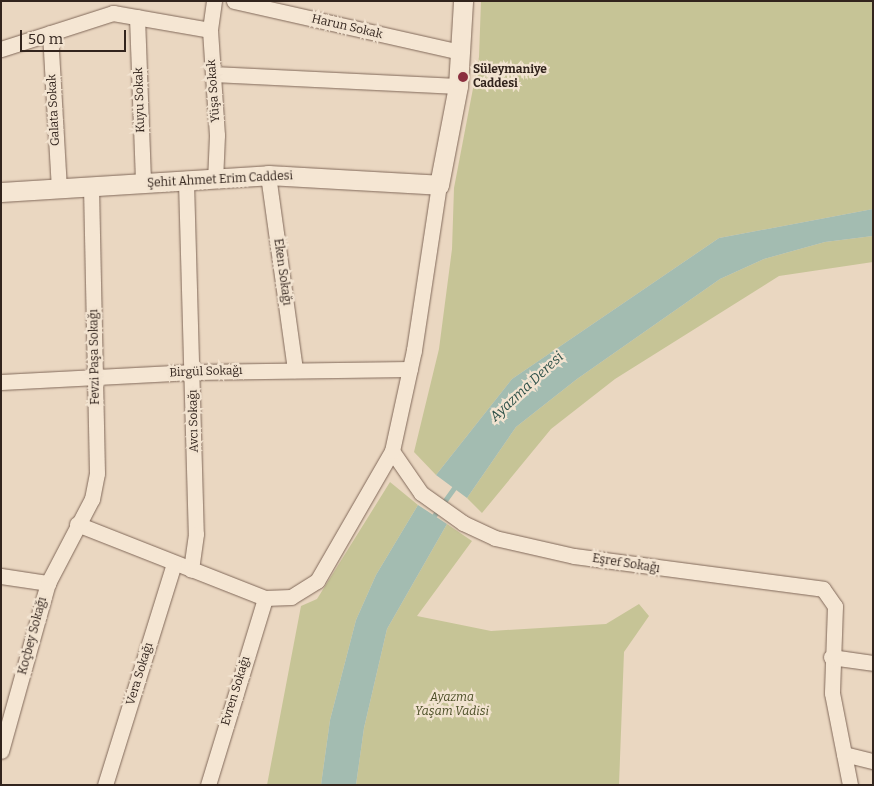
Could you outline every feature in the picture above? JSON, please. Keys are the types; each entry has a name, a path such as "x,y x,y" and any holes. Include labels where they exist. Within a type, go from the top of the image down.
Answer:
{"street":[{"name":"Yüşa Sokak","path":"214,1 210,30 217,135 215,180"},
{"name":"Harun Sokak","path":"234,1 460,52"},
{"path":"77,524 265,598 291,597 316,581 392,451 410,369 439,185 458,86 463,1"},
{"path":"1,49 50,33 109,7 137,17 210,30"},
{"name":"Kuyu Sokak","path":"137,17 143,183"},
{"name":"Galata Sokak","path":"50,33 59,188"},
{"path":"213,74 458,86"},
{"name":"Şehit Ahmet Erim Caddesi","path":"1,192 91,185 186,182 268,175 439,185"},
{"name":"Eken Sokağı","path":"268,175 295,370"},
{"name":"Avcı Sokağı","path":"186,182 193,372 196,534 191,570"},
{"name":"Fevzi Paşa Sokağı","path":"77,524 92,499 97,473 91,185"},
{"name":"Birgül Sokağı","path":"1,382 33,378 193,372 410,369"},
{"name":"Eşref Sokağı","path":"392,451 421,493 463,523 514,544 574,556 823,589 835,606 831,657 832,693 850,785"},
{"name":"Koçbey Sokağı","path":"1,752 48,583 77,524"},
{"name":"Vera Sokağı","path":"105,785 174,563"},
{"path":"1,576 48,583"},
{"name":"Evren Sokağı","path":"208,785 265,598"},
{"path":"831,657 873,663"},
{"path":"844,754 873,761"}],"green space":[{"path":"481,1 873,1 873,209 719,238 512,379 436,475 414,452 439,349 452,249 454,188 479,57"},
{"path":"873,236 873,262 779,276 615,379 551,429 482,513 467,498 516,427 577,379 720,279 764,259 825,242"},
{"path":"390,482 418,505 376,575 356,620 330,720 321,785 267,785 301,606 317,599"},
{"name":"Ayazma Yaşam Vadisi","path":"447,524 472,541 417,616 491,631 606,624 639,604 649,616 624,652 619,785 356,785 364,728 387,629"}],"water":[{"path":"873,209 873,236 825,242 764,259 720,279 577,379 516,427 467,498 436,475 512,379 719,238"},
{"path":"418,505 447,524 387,629 364,728 356,785 321,785 330,720 356,620 376,575"}],"waterway":[{"name":"Ayazma Deresi","path":"431,520 457,484"}],"place":[{"name":"Süleymaniye Caddesi","path":"463,77"}]}
